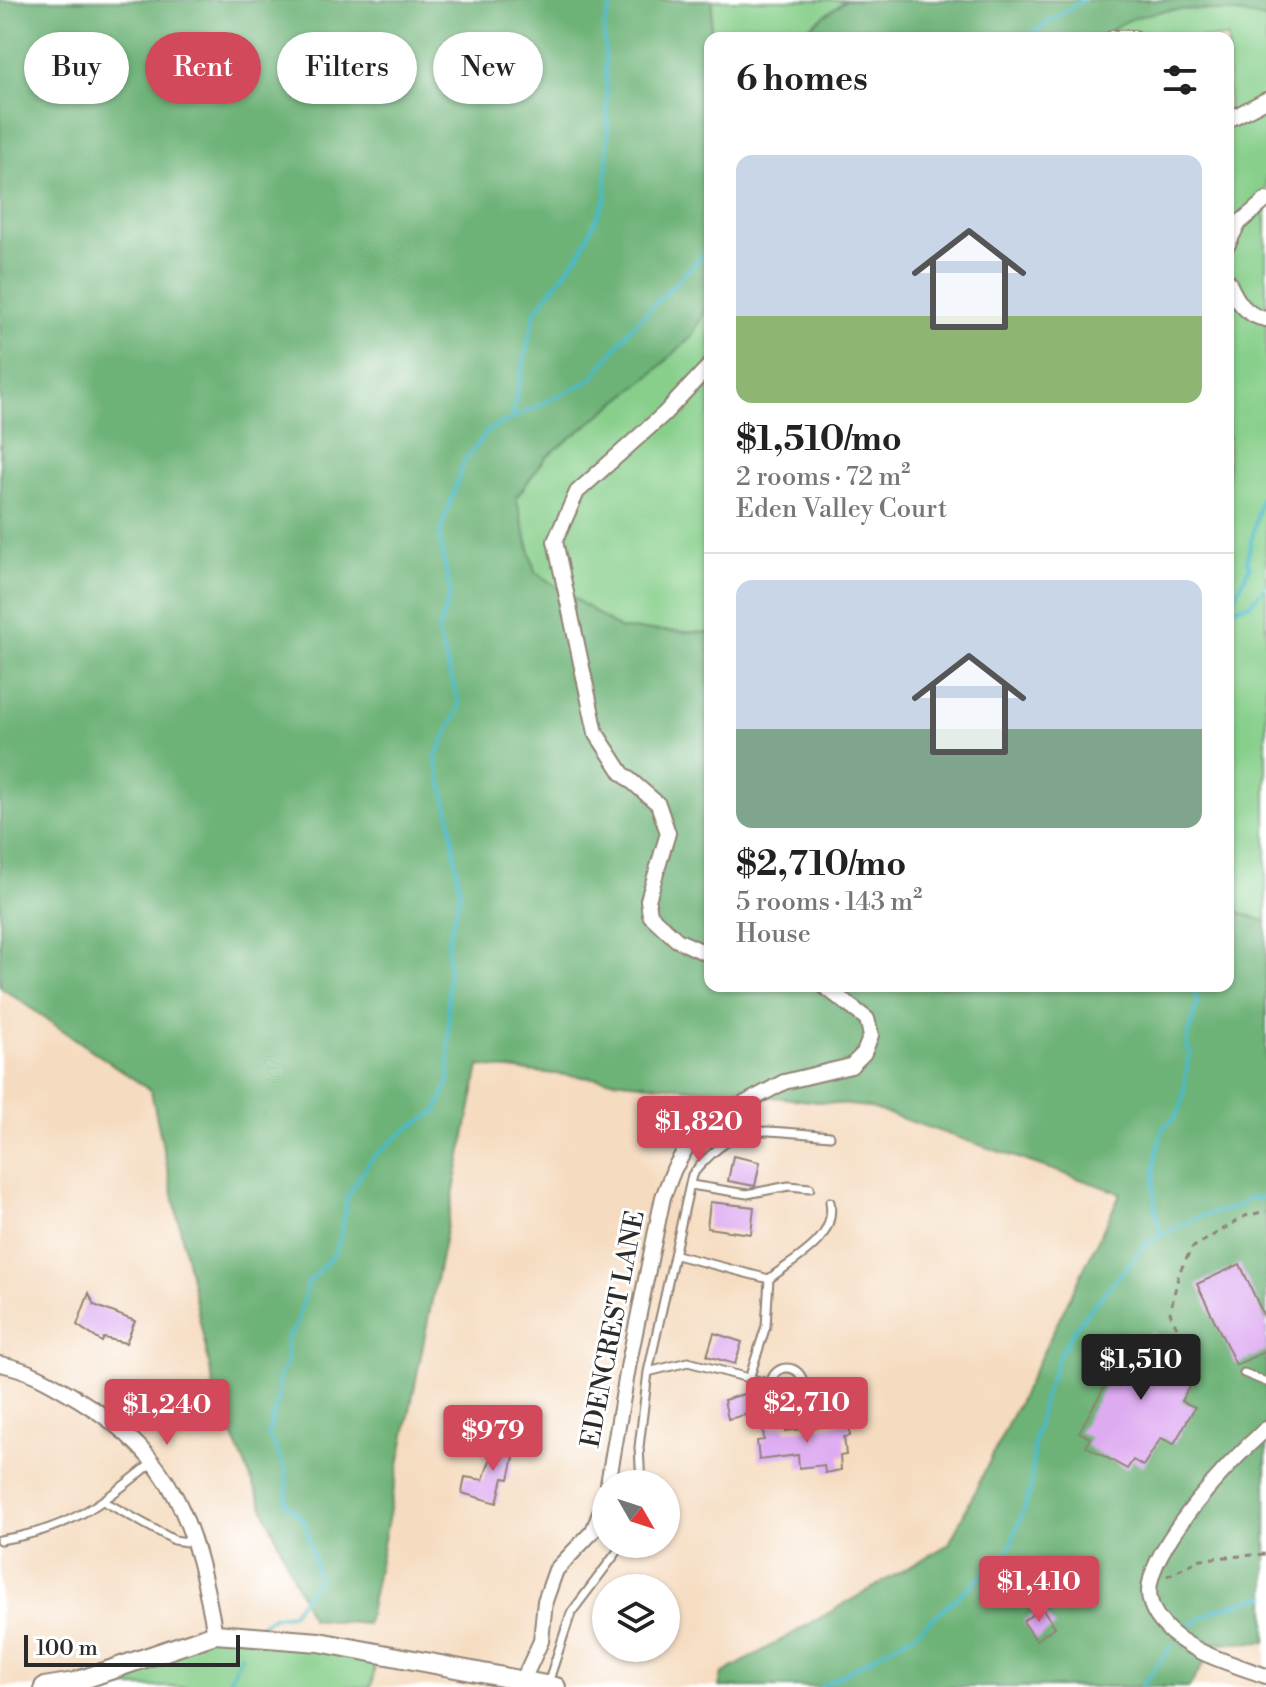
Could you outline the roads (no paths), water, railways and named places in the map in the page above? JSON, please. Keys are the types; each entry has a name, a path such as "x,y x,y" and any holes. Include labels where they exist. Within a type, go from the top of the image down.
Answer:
{"street":[{"path":"1234,117 1266,100"},
{"path":"1234,232 1238,224 1266,200"},
{"path":"1234,294 1254,317 1266,319"},
{"path":"704,371 664,414 577,492 555,541 596,733 622,773 658,804 668,833 648,900 650,915 677,940 704,952"},
{"name":"EDENCREST LANE","path":"611,1470 663,1197 674,1169 689,1143 738,1107 784,1082 851,1066 864,1053 871,1035 867,1019 832,992"},
{"path":"0,1364 37,1375 93,1409 127,1431 155,1462 170,1484 193,1543 215,1634"},
{"path":"1266,1429 1241,1451 1186,1516 1157,1563 1149,1589 1153,1611 1169,1631 1226,1661 1266,1676"},
{"path":"523,1680 541,1641 545,1601 556,1570 592,1532"},
{"path":"44,1687 75,1682 215,1634 319,1642 551,1686"}],"lane":[{"path":"640,1470 639,1447 648,1372 692,1175 712,1150 737,1133 770,1131 830,1136"},
{"path":"691,1185 747,1194 789,1186 810,1188"},
{"path":"749,1379 766,1326 769,1279 828,1230 833,1217 830,1202"},
{"path":"676,1255 769,1279"},
{"path":"648,1372 688,1362 771,1384"},
{"path":"783,1369 793,1369 803,1381 799,1395 789,1400 775,1394 771,1384 774,1375 783,1369"},
{"path":"1244,1373 1266,1382"},
{"path":"0,1540 59,1527 105,1502 155,1462"},
{"path":"105,1502 174,1540 193,1543"},
{"path":"551,1686 571,1613 612,1558"}],"waterway":[{"path":"512,416 535,312 581,251 606,198 608,131 604,25 614,0"},
{"path":"1033,32 1083,0"},
{"path":"261,1625 275,1616 291,1614 318,1579 305,1522 286,1503 284,1468 268,1435 277,1403 279,1376 287,1363 287,1338 297,1324 308,1283 334,1254 341,1237 347,1197 372,1158 406,1130 437,1111 449,1082 448,941 460,894 449,811 435,758 460,707 438,633 450,593 440,538 442,528 464,461 489,430 591,380 632,327 704,254"},
{"path":"1234,599 1250,566 1247,561 1261,497 1266,495"},
{"path":"1234,608 1250,604 1266,586"},
{"path":"1161,1235 1155,1208 1155,1166 1164,1126 1172,1120 1182,1103 1190,1052 1186,1044 1198,1002 1194,992"},
{"path":"821,1687 916,1633 1008,1553 1031,1488 1034,1443 1044,1397 1060,1354 1080,1321 1148,1242 1197,1217 1237,1207 1251,1196 1259,1200 1266,1193"},
{"path":"1183,1630 1214,1610 1266,1596"},
{"path":"1142,1687 1172,1645"},
{"path":"226,1687 241,1655"}]}
